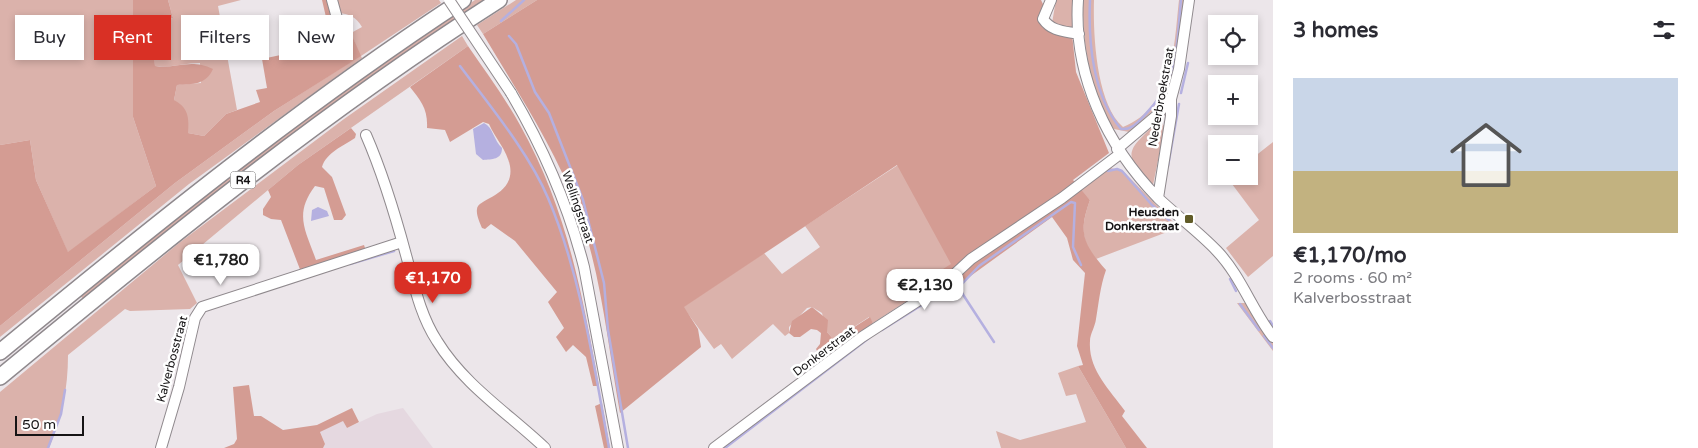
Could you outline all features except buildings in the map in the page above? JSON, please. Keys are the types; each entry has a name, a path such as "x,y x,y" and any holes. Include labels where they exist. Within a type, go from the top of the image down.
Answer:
{"highway":[{"name":"R4","path":"0,352 218,176 372,63 463,0"},
{"name":"R4","path":"0,377 141,260 297,140 455,28 499,0"}],"street":[{"path":"332,0 336,15"},
{"name":"Wellingstraat","path":"449,0 511,93 544,152 566,204 586,276 618,448"},
{"path":"1051,0 1044,19 1048,25 1052,29 1079,34"},
{"path":"1078,0 1079,34 1090,91 1097,110 1119,151 1158,198 1217,251 1228,264 1273,337"},
{"name":"Nederbroekstraat","path":"1158,198 1171,116 1171,99 1179,69 1189,0"},
{"name":"Donkerstraat","path":"714,448 862,337 944,284 971,259 1062,198 1119,151 1171,99"},
{"path":"366,135 384,180 423,315 443,350 478,390 545,448"},
{"name":"Kalverbosstraat","path":"161,448 179,387 195,318 202,307 402,242"}],"shaded area":[{"path":"0,0 133,0 133,15 94,15 94,60 133,60 133,117 156,186 68,253 36,180 30,140 0,145"},
{"path":"133,0 168,0 173,18 171,18 171,15 133,15"},
{"path":"168,0 241,0 218,6 220,15 181,15 181,60 228,60 237,110 226,114 204,136 188,133 174,100 177,85 201,83 200,63 155,66 154,60 171,60 171,18 173,18"},
{"path":"322,0 329,0 333,15 326,15"},
{"path":"335,0 439,0 441,3 361,56 362,58 189,184 0,337 0,326 175,183 274,111 360,56 353,38 353,32 362,27 353,18 353,15 339,13"},
{"path":"475,0 486,0 83,299 80,295 274,143 373,70"},
{"path":"516,0 537,0 483,34 477,25"},
{"path":"537,0 1041,0 1052,23 1072,34 1076,72 1109,153 1073,180 1090,200 1084,221 1085,238 1092,253 1106,270 1090,338 1092,361 1106,387 1125,411 1122,416 1147,448 1126,448 1078,366 1083,365 1077,346 1085,273 1073,260 1067,238 1052,217 943,296 940,291 952,282 943,269 951,264 897,165 684,307 698,329 701,347 620,413 598,283 577,208 546,140 483,34"},
{"path":"1056,0 1074,0 1072,34 1052,23"},
{"path":"1083,0 1094,0 1094,31 1102,85 1114,116 1123,127 1140,118 1153,105 1162,90 1173,55 1179,0 1184,0 1172,83 1166,96 1156,108 1129,132 1114,129 1099,101 1093,84 1086,50"},
{"path":"462,36 468,46 298,165 178,265 197,303 190,309 130,311 125,309 68,355 67,380 63,403 49,448 0,448 0,392 179,243 344,119"},
{"path":"353,38 361,56 274,111 175,183 0,326 0,145 30,140 36,180 68,252 156,186 133,117 133,60 154,60 155,66 163,67 197,64 213,69 203,81 194,84 177,85 174,100 183,106 187,114 188,133 204,136 226,114 260,102 256,90 267,88 262,60 269,60 269,57 279,55 279,60 353,60"},
{"path":"468,46 520,125 550,188 571,252 599,386 593,386 586,357 573,345 566,352 556,337 564,328 548,302 557,292 515,241 491,224 485,229 482,228 478,219 477,209 479,205 502,190 510,176 510,166 506,155 489,124 483,122 450,142 445,130 427,128 423,106 410,87"},
{"path":"1159,122 1165,126 1153,185 1137,168 1132,157 1132,151 1141,138"},
{"path":"484,123 502,148 500,155 493,159 483,160 476,154 473,129"},
{"path":"351,128 356,134 355,138 331,154 322,167 332,177 346,215 342,220 334,220 324,188 315,186 305,205 303,214 305,230 316,260 364,245 366,251 301,272 281,220 271,219 263,215 263,209 271,197 268,190 298,165"},
{"path":"1273,142 1273,256 1248,277 1226,248 1259,220 1233,185 1258,185 1258,154"},
{"path":"898,165 952,264 947,275 873,323 869,317 834,340 827,332 822,313 812,307 807,308 789,327 789,333 785,336 773,324 732,359 721,344 714,349 683,307 764,253 782,274 820,247 805,226"},
{"path":"1110,168 1123,171 1176,225 1175,229 1096,259 1087,245 1084,231 1085,216 1090,200 1080,189"},
{"path":"318,207 327,211 329,216 311,221 312,210"},
{"path":"1237,303 1246,303 1273,343 1273,351"},
{"path":"812,307 828,320 827,332 834,340 870,317 873,323 822,360 816,349 820,344 821,333 811,329 800,337 794,337 789,333 792,321"},
{"path":"1078,366 1126,448 1001,448 996,431 1020,440 1086,422 1076,394 1066,396 1058,373"},
{"path":"249,385 254,416 261,416 283,430 317,425 352,408 359,422 347,428 343,421 320,432 325,444 323,448 224,448 234,444 237,439 233,387"},
{"path":"602,403 610,448 604,448 595,406"},
{"path":"403,408 433,448 323,448 325,444 320,432 343,420 347,428 377,414"}],"waterway":[{"path":"501,21 524,0"},
{"path":"1090,0 1090,33 1098,85 1104,101 1121,129 1131,127 1137,123 1156,102 1164,89 1170,76 1177,48 1181,0"},
{"path":"509,36 516,44 535,92 549,113 583,200 604,283 608,330 628,448"},
{"path":"1181,93 1188,63"},
{"path":"460,66 520,147 548,198 578,289 609,448"},
{"path":"1168,166 1179,104"},
{"path":"1108,171 1117,169 1122,171 1152,205 1169,220"},
{"path":"994,342 962,293 960,286 979,266 1071,202 1075,203 1073,247 1081,265"},
{"path":"350,264 394,251"},
{"path":"1230,279 1236,291"},
{"path":"882,330 941,293"},
{"path":"1240,304 1259,330"},
{"path":"1270,321 1273,326"},
{"path":"1264,336 1273,348"},
{"path":"725,448 869,338"},
{"path":"48,448 61,414 65,390"}],"place":[{"name":"Heusden Donkerstraat","path":"1189,219"}]}
